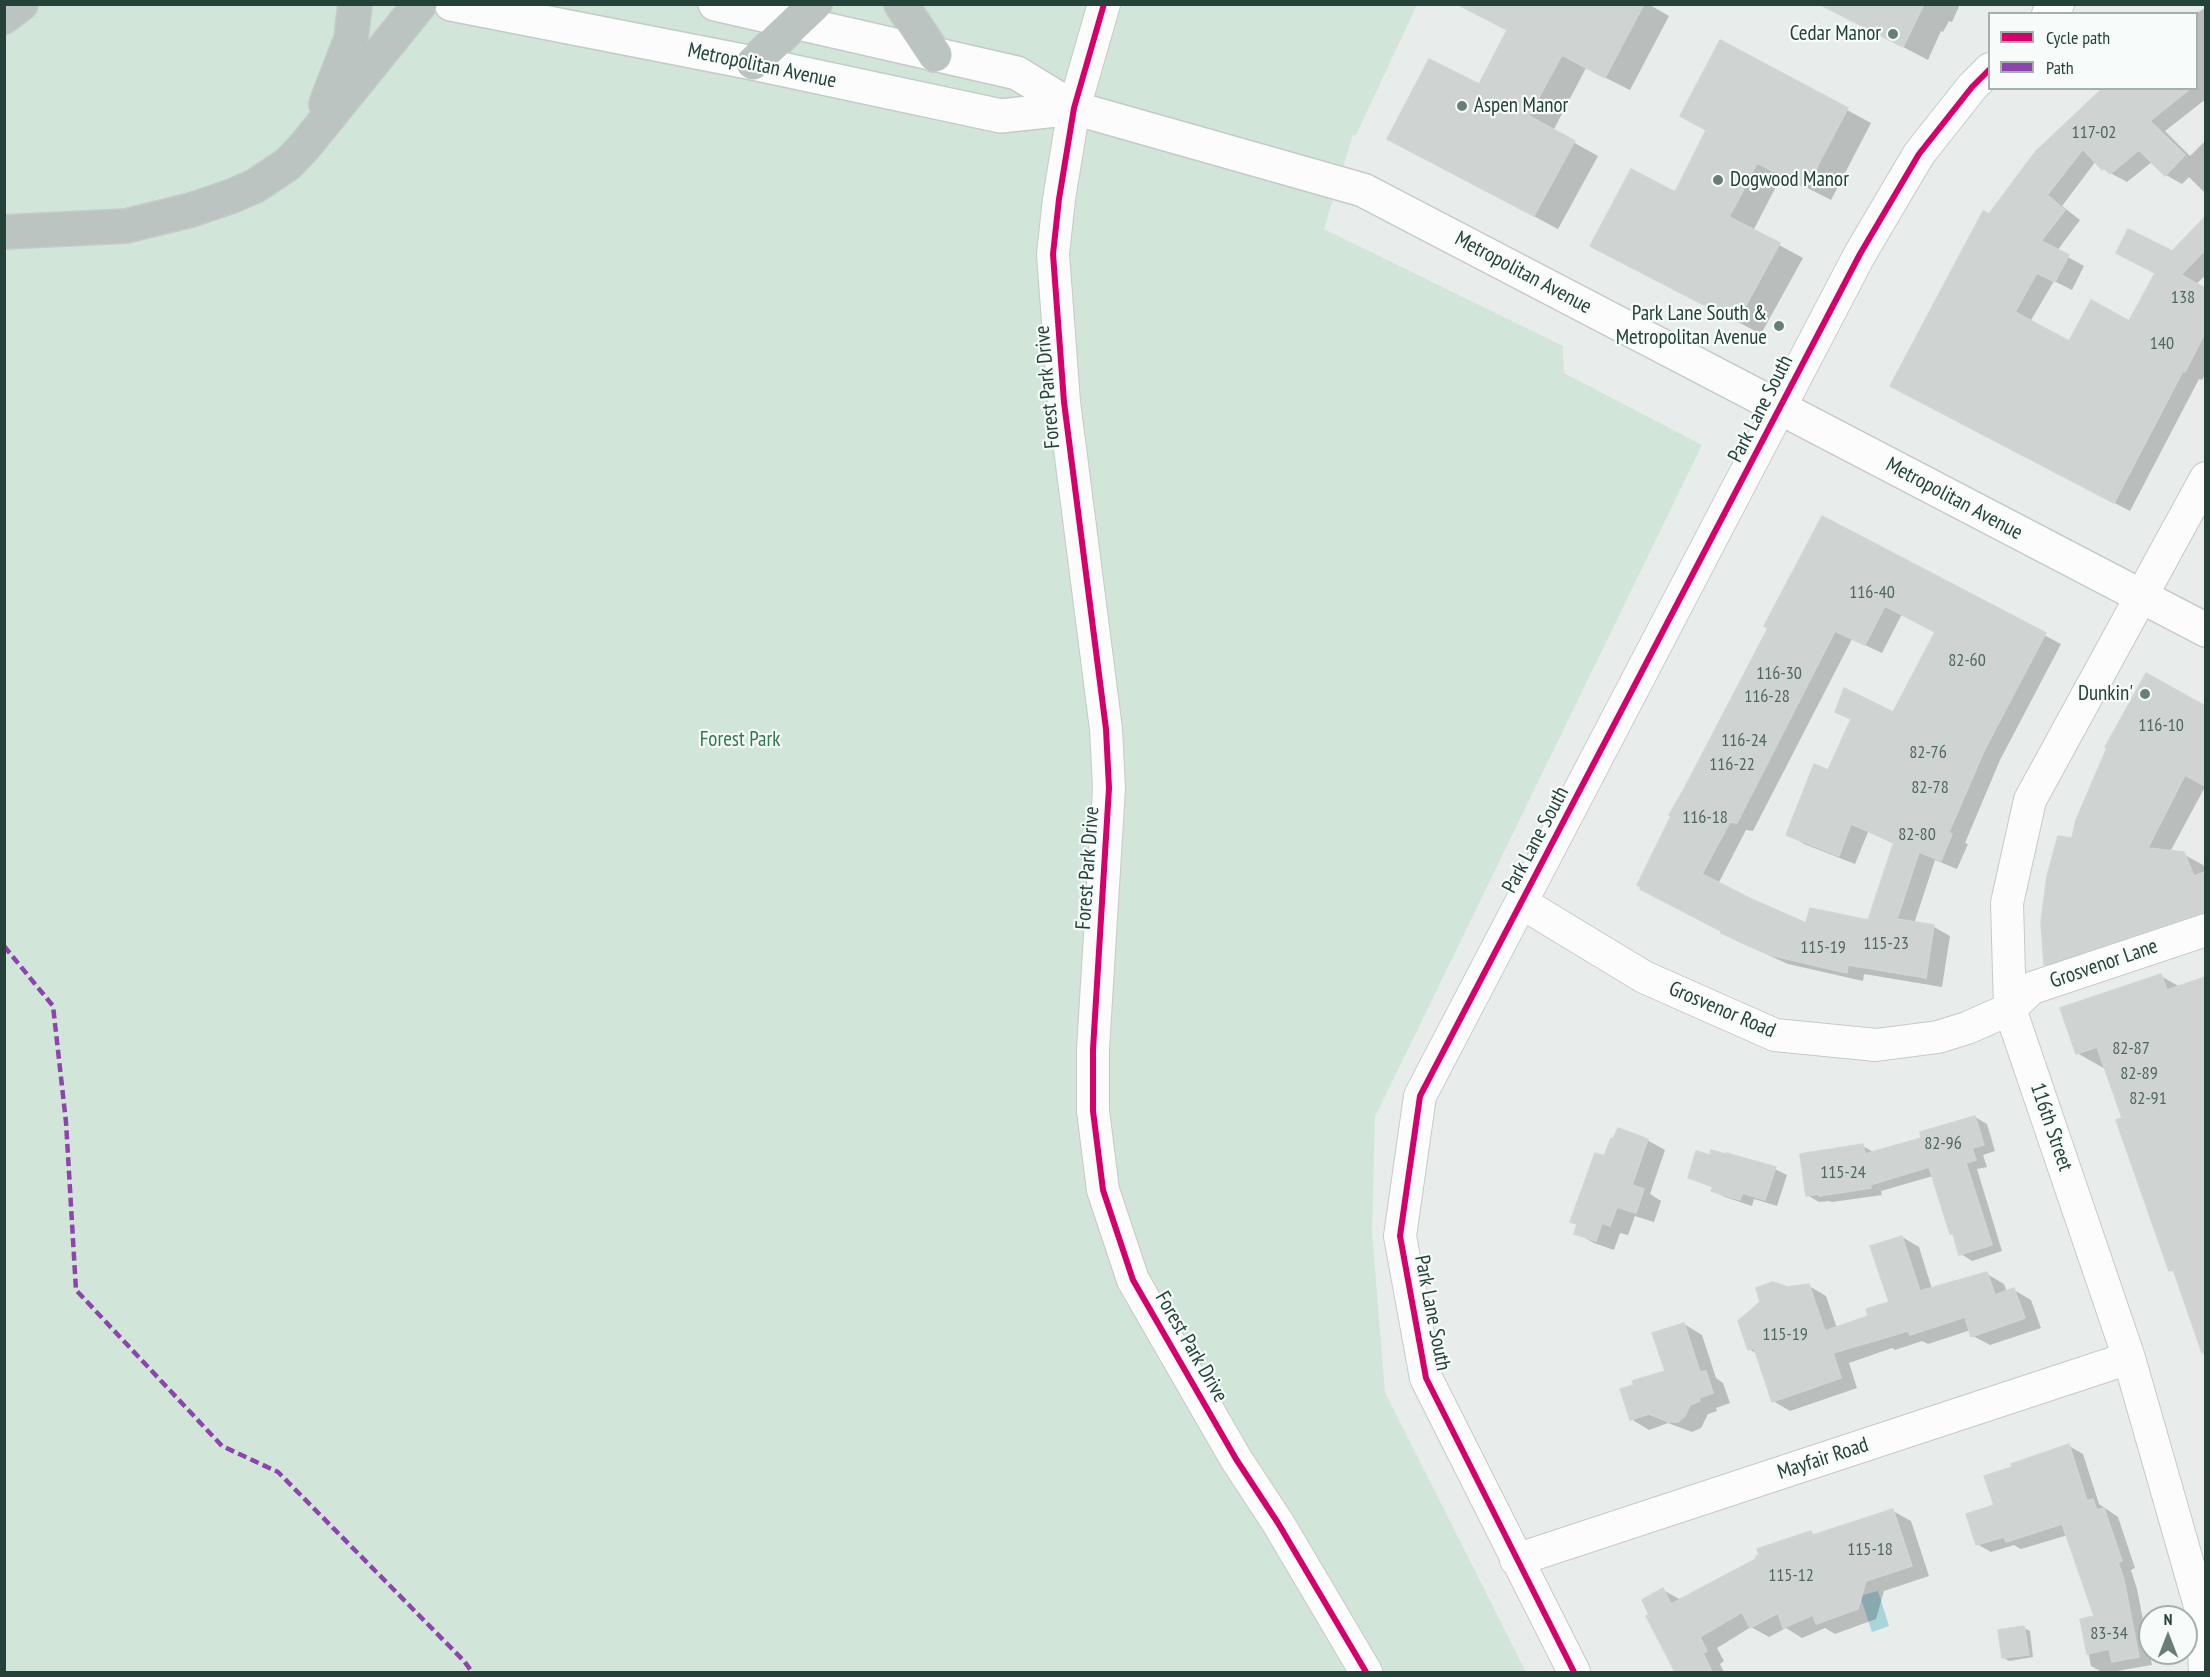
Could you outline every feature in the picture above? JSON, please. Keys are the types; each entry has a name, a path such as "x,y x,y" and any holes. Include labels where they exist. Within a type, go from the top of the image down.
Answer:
{"highway":[{"path":"4,17 21,4"},
{"path":"315,131 351,39 355,4"},
{"path":"4,232 126,226 191,210 232,196 272,177 288,164 420,4"},
{"path":"901,4 935,55"},
{"path":"753,63 804,14"}],"main road":[{"name":"Metropolitan Avenue","path":"451,4 753,63 1001,116 1074,108"},
{"name":"Metropolitan Avenue","path":"714,4 804,14 935,55 1017,73 1074,108 1362,190 2205,630"}],"street":[{"name":"Forest Park Drive","path":"1104,4 1074,108 1053,254 1064,402 1106,729 1109,788 1093,1048 1093,1111 1103,1190 1133,1280 1236,1459 1278,1523 1366,1672"},
{"name":"Park Lane South","path":"1574,1672 1426,1378 1400,1236 1420,1096 1860,254 1919,154 1988,70"},
{"name":"116th Street","path":"2205,477 2030,800 2007,903 2010,1010 2129,1358 2202,1613 2205,1672"},
{"name":"Grosvenor Road","path":"1522,903 1644,977 1775,1035 1875,1045 1938,1037 2010,1010"},
{"name":"Grosvenor Lane","path":"2010,1010 2032,988 2205,930"},
{"name":"Mayfair Road","path":"1516,1560 2129,1358"}],"green space":[{"name":"Forest Park","path":"5,5 1417,5 1356,135 1353,135 1324,229 1563,346 1564,373 1702,445 1375,1117 1372,1232 1385,1392 1526,1672 5,1672"}],"water":[{"path":"1878,1591 1889,1626 1872,1632 1860,1596"}],"building":[{"name":"Aspen Manor","path":"1457,4 1644,4 1605,78 1562,55 1529,116 1575,141 1534,216 1387,139 1429,59 1479,84 1507,30"},
{"name":"Cedar Manor","path":"1819,4 1924,4 1903,47"},
{"name":"Dogwood Manor","path":"1720,40 1848,108 1806,188 1757,163 1729,217 1780,243 1737,322 1590,246 1631,169 1675,192 1706,130 1680,116"},
{"path":"2101,90 2189,90 2150,121 2185,155 2165,176 2139,150 2110,174 2104,168 2102,170 2083,149 2047,195 2065,210 2041,241 2069,255 2055,282 2037,273 2015,312 2069,341 2091,300 2129,321 2155,273 2116,253 2128,229 2172,251 2205,217 2205,250 2181,275 2205,288 2205,333 2114,503 1890,386 1983,211 1989,214 2036,151"},
{"path":"1822,516 2046,633 1984,751 1949,832 1952,834 1941,861 1919,852 1897,919 1934,925 1926,978 1848,965 1847,973 1770,955 1721,933 1640,889 1641,887 1637,885 1671,816 1669,815 1768,628 1764,626","holes":["1885,606 1935,632 1893,712 1844,688 1835,712 1851,719 1828,770 1814,764 1786,835 1839,856 1851,824 1894,842 1868,920 1810,908 1806,923 1702,874 1730,822 1737,823 1835,631 1865,645"]},
{"path":"2146,673 2205,706 2205,786 2185,775 2148,848 2184,852 2194,876 2205,872 2205,912 2044,965 2041,922 2047,876 2058,836 2072,838 2076,820 2107,748 2105,747"},
{"path":"2161,974 2167,990 2205,977 2205,1352 2202,1353 2173,1269 2169,1271 2116,1120 2122,1118 2097,1047 2076,1054 2060,1008"},
{"path":"1975,1116 1984,1145 1972,1148 1976,1160 1966,1163 1992,1245 1959,1255 1929,1167 1870,1185 1871,1188 1806,1196 1800,1154 1863,1144 1865,1154 1921,1138 1920,1132"},
{"path":"1618,1128 1648,1139 1632,1185 1644,1189 1636,1213 1617,1207 1610,1226 1602,1223 1596,1241 1574,1234 1577,1224 1570,1222 1595,1153 1604,1156"},
{"path":"1711,1150 1776,1167 1765,1200 1742,1193 1740,1200 1711,1191 1713,1186 1688,1178 1696,1151 1710,1155"},
{"path":"1902,1236 1920,1291 1987,1272 1995,1295 2014,1288 2025,1318 1971,1337 1965,1317 1910,1335 1908,1331 1833,1353 1841,1378 1772,1402 1754,1348 1748,1350 1738,1321 1760,1302 1756,1288 1773,1282 1788,1287 1809,1284 1825,1331 1868,1316 1866,1309 1889,1302 1870,1246"},
{"path":"1684,1323 1700,1372 1706,1371 1713,1393 1699,1398 1700,1401 1690,1405 1685,1416 1678,1422 1669,1422 1649,1414 1630,1420 1620,1389 1634,1385 1632,1381 1665,1371 1652,1333"},
{"path":"2069,1444 2087,1501 2093,1499 2097,1510 2104,1508 2122,1561 2118,1562 2124,1580 2138,1657 2112,1662 2109,1649 2087,1654 2080,1619 2094,1616 2062,1524 2006,1542 2004,1537 1976,1545 1966,1514 1994,1505 1984,1476 2012,1467 2011,1464"},
{"path":"1893,1509 1912,1566 1866,1581 1858,1609 1816,1624 1813,1615 1783,1628 1778,1613 1750,1628 1742,1612 1700,1637 1707,1651 1703,1653 1712,1672 1675,1672 1646,1616 1649,1615 1642,1600 1663,1588 1671,1604 1756,1559 1759,1555 1757,1549 1811,1531 1813,1535"},
{"path":"2024,1626 2029,1655 2002,1658 1998,1630"}],"marked path":[{"path":"4,946 53,1006 66,1122 76,1290 222,1446 278,1472 464,1661 472,1672"}],"cycle path":[{"path":"1104,4 1074,108 1059,199 1053,254 1064,402 1106,729 1109,788 1093,1049 1093,1111 1103,1190 1133,1280 1236,1459 1278,1523 1366,1672"},
{"path":"1574,1672 1426,1378 1400,1236 1420,1096 1860,254 1919,154 1972,87 1988,71"}],"place":[{"name":"Cedar Manor","path":"1893,34"},
{"name":"Aspen Manor","path":"1462,106"},
{"name":"Dogwood Manor","path":"1718,180"},
{"name":"Park Lane South & Metropolitan Avenue","path":"1779,326"},
{"name":"Dunkin'","path":"2145,694"}]}
